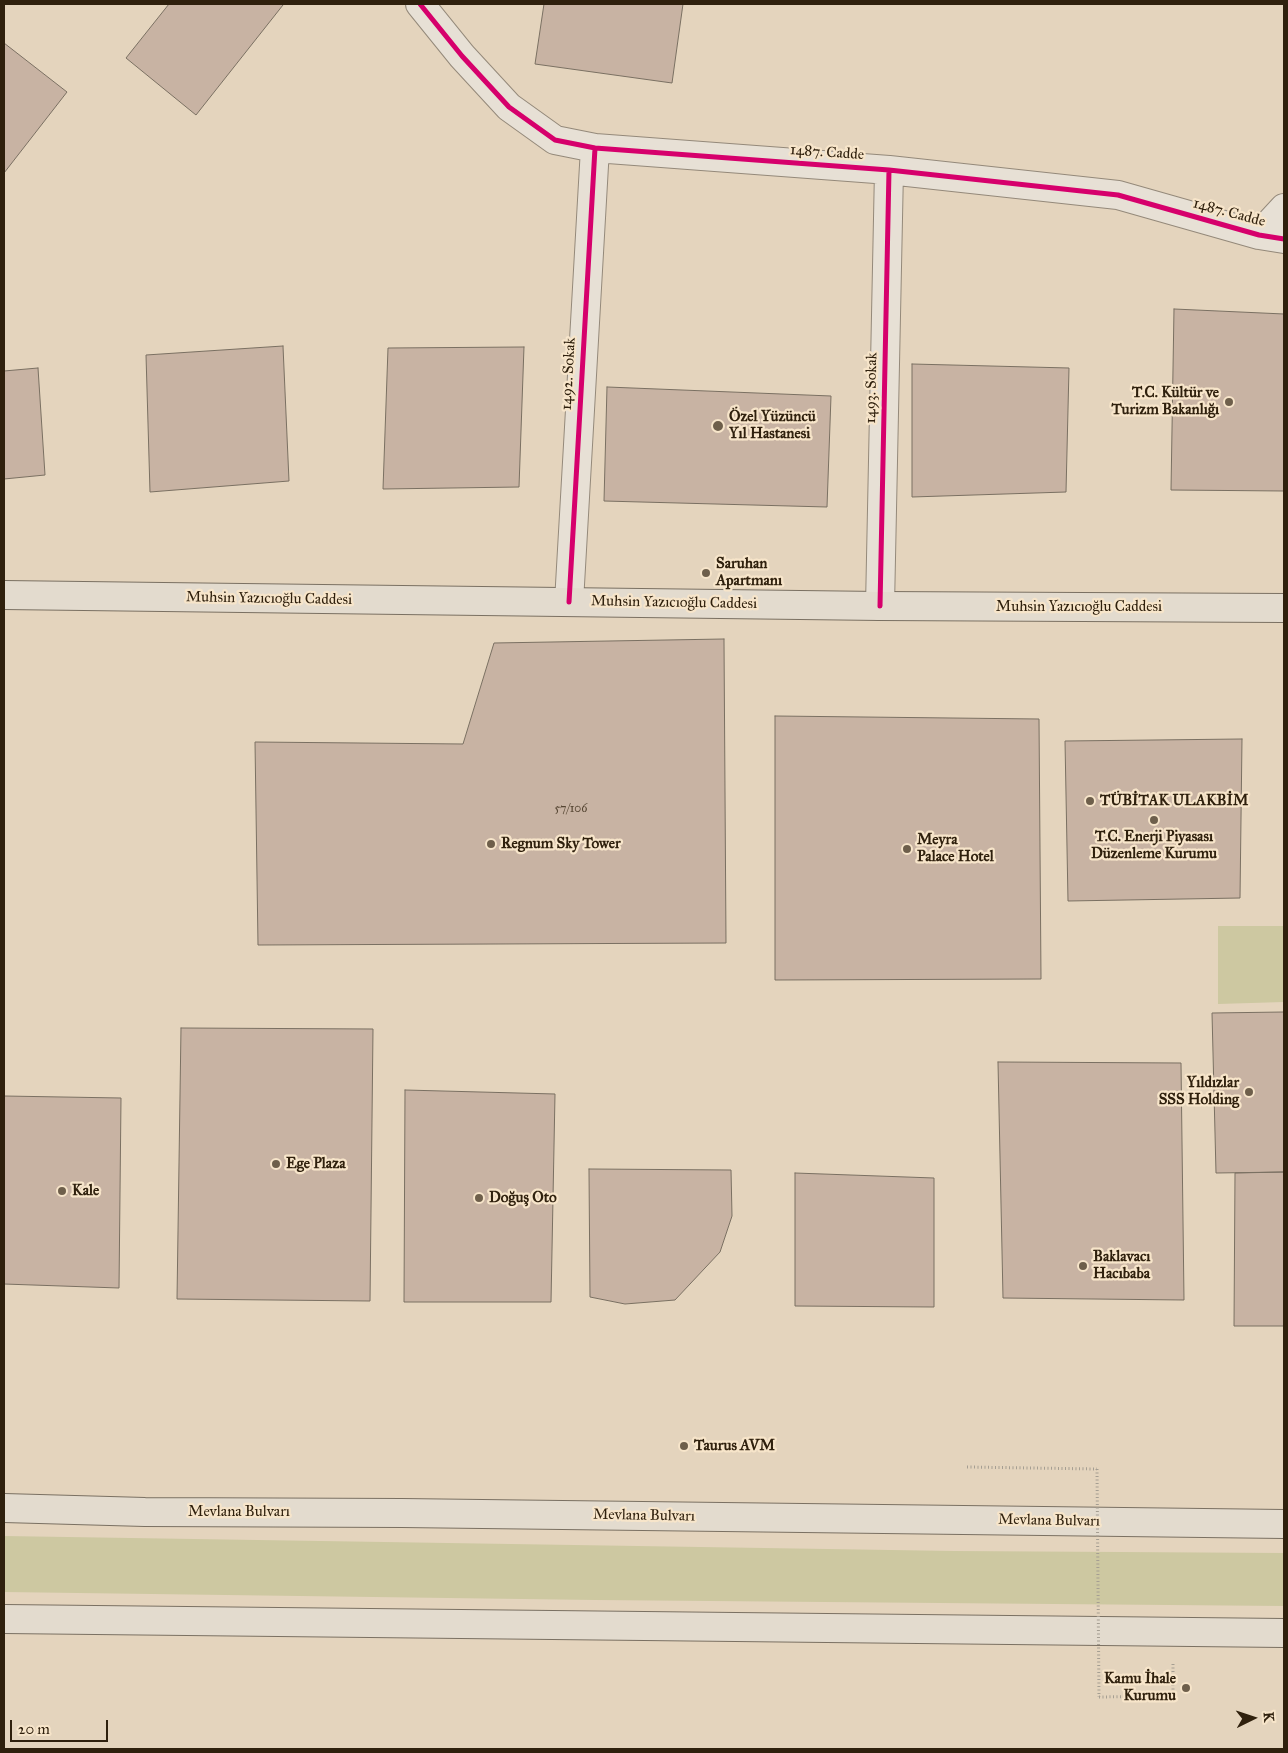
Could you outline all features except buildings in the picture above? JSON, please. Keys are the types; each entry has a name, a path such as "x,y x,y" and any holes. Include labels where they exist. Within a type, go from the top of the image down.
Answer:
{"main road":[{"name":"Muhsin Yazıcıoğlu Caddesi","path":"4,595 880,606 1284,608"},
{"name":"Mevlana Bulvarı","path":"4,1508 145,1512 392,1513 1284,1524"},
{"path":"4,1619 1284,1633"}],"street":[{"name":"1487. Cadde","path":"420,4 462,56 509,107 555,140 595,148 889,170 1118,195 1272,237"},
{"name":"1492. Sokak","path":"569,602 595,148"},
{"name":"1493. Sokak","path":"880,606 889,170"},
{"path":"1272,237 1284,208"}],"path":[{"path":"967,1467 1098,1469 1099,1697 1173,1696"}],"shaded area":[{"path":"1218,926 1284,926 1284,1002 1218,1004"},
{"path":"4,1536 954,1551 1284,1553 1284,1606 596,1600 4,1592"}],"cycle path":[{"path":"420,4 462,56 509,107 555,140 595,148 889,170 1118,195 1259,235 1284,239"},
{"path":"569,602 595,148"},
{"path":"880,606 889,170"}],"place":[{"name":"T.C. Kültür ve Turizm Bakanlığı","path":"1229,402"},
{"name":"Özel Yüzüncü Yıl Hastanesi","path":"718,426"},
{"name":"Saruhan Apartmanı","path":"706,573"},
{"name":"TÜBİTAK ULAKBİM","path":"1090,801"},
{"name":"T.C. Enerji Piyasası Düzenleme Kurumu","path":"1154,820"},
{"name":"Regnum Sky Tower","path":"491,844"},
{"name":"Meyra Palace Hotel","path":"907,849"},
{"name":"Yıldızlar SSS Holding","path":"1249,1092"},
{"name":"Ege Plaza","path":"276,1164"},
{"name":"Kale","path":"62,1191"},
{"name":"Doğuş Oto","path":"479,1198"},
{"name":"Baklavacı Hacıbaba","path":"1083,1266"},
{"name":"Taurus AVM","path":"684,1446"},
{"name":"Kamu İhale Kurumu","path":"1186,1688"}]}
